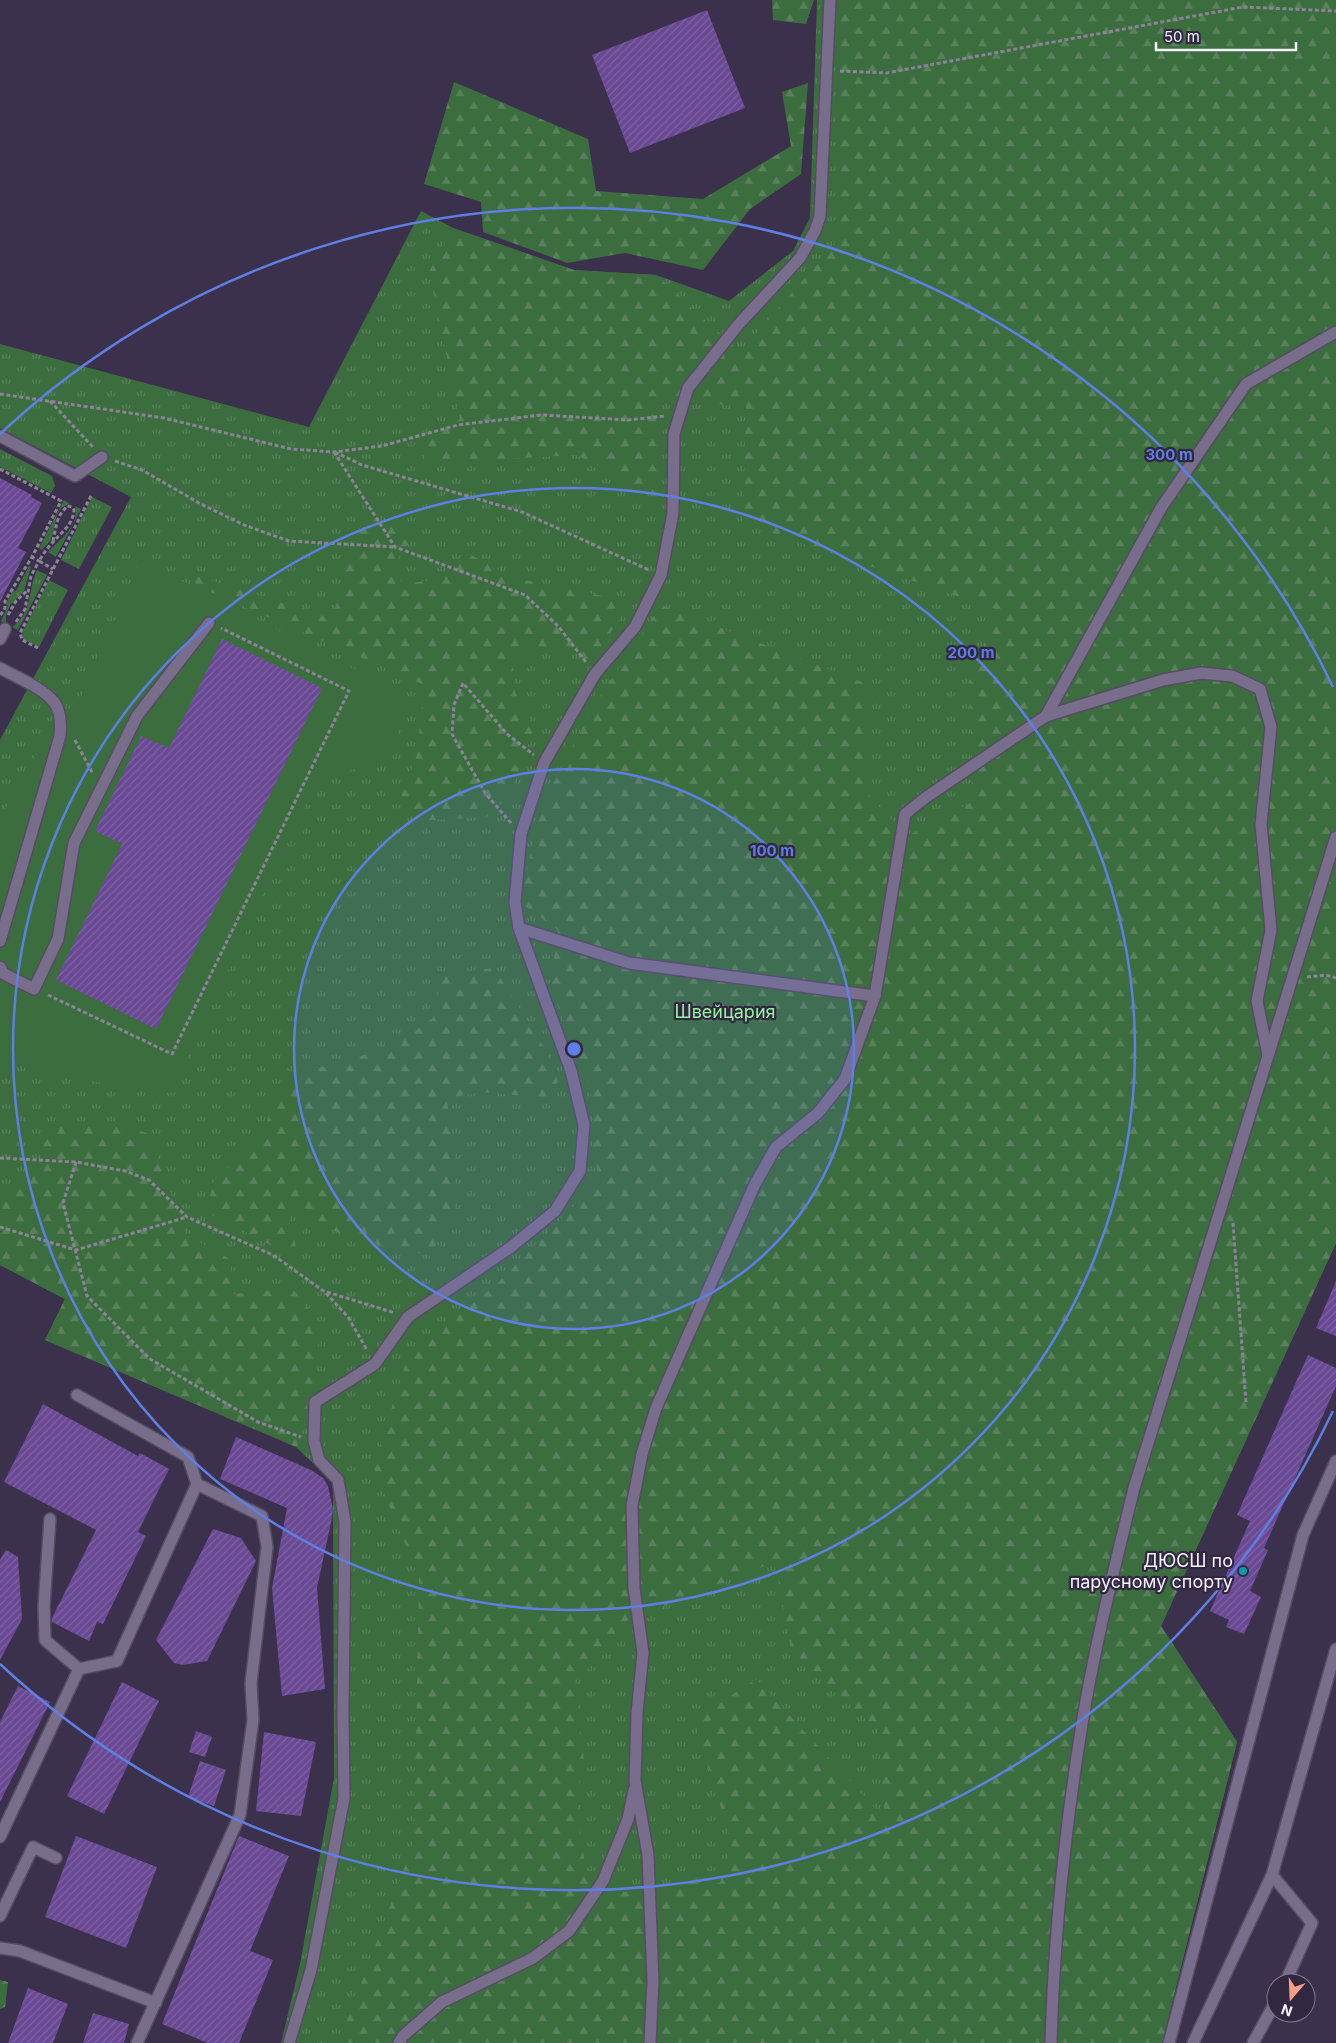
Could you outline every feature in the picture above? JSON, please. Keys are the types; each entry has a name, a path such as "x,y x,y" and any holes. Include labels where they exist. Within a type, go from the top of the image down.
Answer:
{"lane":[{"path":"289,2043 311,1970 344,1798 342,1712 345,1522 338,1480 319,1460 314,1441 316,1402 375,1364 408,1317 511,1247 555,1211 580,1171 584,1125 571,1071 519,928 515,902 521,834 544,763 595,674 635,628 661,575 673,513 674,434 688,388 738,325 800,258 815,231 820,216 830,0"},
{"path":"1046,716 1161,508 1246,384 1336,332"},
{"path":"0,436 75,476 102,457"},
{"path":"0,967 4,974 34,989 58,939 74,843 137,716 209,622"},
{"path":"0,668 44,693 55,702 61,720 60,736 0,941"},
{"path":"399,2043 403,2036 442,2002 533,1958 569,1931 602,1881 628,1819 635,1781 637,1713 643,1653 634,1588 632,1506 642,1454 656,1408 755,1184 776,1147 818,1112 845,1079 875,996 905,814 925,798 1046,716 1163,680 1201,673 1232,676 1260,688 1271,727 1261,824 1271,930 1257,1001 1268,1055"},
{"path":"1051,2043 1066,1834 1083,1722 1108,1594 1134,1488 1336,837"},
{"path":"519,928 629,962 875,996"},
{"path":"77,1395 188,1457 197,1484 117,1661 79,1669"},
{"path":"1169,2043 1303,1536 1336,1461"},
{"path":"137,2043 240,1815 253,1720 250,1683 267,1547 262,1516 197,1484"},
{"path":"50,1520 44,1606 46,1640 79,1669"},
{"path":"1194,2043 1272,1875 1336,1649"},
{"path":"0,1837 79,1669"},
{"path":"635,1781 648,1855 653,1981 650,2043"},
{"path":"0,1916 34,1847 56,1858"},
{"path":"1272,1875 1312,1923 1290,1973"},
{"path":"0,1948 20,1951 156,2003"},
{"path":"1253,2043 1266,2019"}],"path":[{"path":"827,71 886,73 1243,6 1336,10"},
{"path":"0,394 164,418 290,449 334,452 382,446 458,425 541,415 628,420 680,415"},
{"path":"49,400 102,457 142,470 199,503 244,525 289,541 395,547 525,595 558,626 595,674"},
{"path":"334,452 395,547"},
{"path":"334,452 362,465 522,512 661,575"},
{"path":"0,469 61,501 32,557 5,601 5,608 0,617"},
{"path":"38,648 22,640 20,633 91,496"},
{"path":"5,628 14,624 25,609 31,576 53,541 71,522 74,510 72,507 67,506 60,515 53,541"},
{"path":"32,557 53,569"},
{"path":"5,628 10,611 16,601 28,590"},
{"path":"34,989 172,1054 349,692 209,622"},
{"path":"521,834 484,793 452,734 454,705 463,683 507,734 544,763"},
{"path":"74,739 92,773"},
{"path":"1292,980 1316,975 1336,978"},
{"path":"0,1158 76,1162 125,1171 149,1180 187,1216 273,1255 325,1292 348,1317 375,1364"},
{"path":"76,1162 63,1202 87,1296 150,1358 258,1422 314,1441"},
{"path":"0,1227 76,1250 187,1216"},
{"path":"1232,1219 1246,1403"},
{"path":"325,1292 408,1317"}],"green space":[{"path":"772,0 814,0 806,24 773,20"},
{"name":"Швейцария","path":"817,0 1336,0 1336,1243 1161,1626 1237,1742 1162,2043 281,2043 300,1964 334,1778 333,1482 296,1447 45,1340 65,1299 0,1265 0,740 131,497 0,428 0,344 309,427 421,211 453,228 574,270 656,275 729,301 793,251 810,218"},
{"name":"Швейцария","path":"840,0 1336,0 1336,1243 1161,1626 1237,1742 1162,2043 339,2043 414,1842 419,1577 373,1466 408,1357 499,1282 598,1181 591,1092 550,985 558,930 521,903 538,813 593,707 661,605 867,684 865,791 907,836 972,802 970,681 998,610 743,523 746,407 662,399 658,495 576,455 426,463 421,440 460,419 429,272 453,228 574,270 656,275 740,352 839,239","holes":["775,1562 791,1650 878,1730 885,1819 756,1679 694,1720 732,1843 720,1883 686,1883 624,1892 586,1872 576,1798 584,1761 575,1681 607,1650 619,1624"]},
{"path":"454,82 588,139 596,191 703,199 791,146 782,92 808,83 801,174 750,209 703,270 625,253 567,263 483,232 481,202 424,184"},
{"path":"0,449 52,476 55,486 51,493 0,467"},
{"path":"92,497 112,507 79,569 61,560"},
{"path":"64,500 70,504 60,509 51,539 42,550 39,548"},
{"path":"75,506 81,509 56,557 48,552 72,526 75,520"},
{"path":"369,517 416,535 395,562 401,585 443,578 469,554 515,578 631,602 590,664 575,652 532,646 513,666 515,692 534,728 510,795 486,817 414,821 401,794 417,755 424,685 199,587 185,572 333,619 355,526"},
{"path":"141,560 405,695 392,757 316,782 171,1093 37,1073 0,1058 0,821 5,808 39,748 50,723 72,718"},
{"path":"29,566 31,567 24,591 10,605 6,615 6,624 1,621 8,606 6,604 13,590 16,591"},
{"path":"37,570 47,575 18,630 12,627 23,616 29,602"},
{"path":"49,580 68,590 39,647 23,639 22,633"},
{"path":"494,968 545,1049 558,1081 549,1098 480,1092 447,1099 454,1157 456,1203 431,1256 353,1239 289,1211 298,1259 208,1213 212,1183 263,1135 274,1097 307,1071 349,1060 400,1042 434,1017 441,975"},
{"path":"116,1122 149,1134 186,1235 230,1259 234,1294 292,1288 321,1324 315,1373 297,1447 45,1340 65,1299 0,1265 0,1206 28,1168 42,1157 45,1126"},
{"path":"0,1980 8,1982 5,2007 0,2009"}],"building":[{"path":"707,10 745,108 630,153 592,55"},
{"path":"0,478 32,495 31,497 42,503 18,548 26,552 0,602"},
{"path":"222,639 322,688 156,1029 56,980 122,844 95,831 141,736 169,748"},
{"path":"1336,1281 1336,1336 1316,1328"},
{"path":"1308,1355 1336,1368 1336,1386 1264,1548 1268,1550 1250,1591 1261,1597 1244,1634 1226,1627 1229,1620 1210,1611 1250,1521 1237,1515"},
{"path":"43,1404 138,1456 140,1453 169,1469 138,1532 146,1536 103,1624 97,1622 89,1641 52,1622 52,1618 96,1530 4,1482"},
{"path":"236,1437 311,1470 323,1478 328,1486 333,1509 317,1588 325,1689 282,1696 272,1588 287,1508 220,1479"},
{"path":"213,1529 241,1538 256,1561 207,1661 183,1665 174,1663 156,1640"},
{"path":"6,1550 18,1557 22,1619 0,1660 0,1560"},
{"path":"122,1682 159,1701 104,1814 67,1796"},
{"path":"18,1686 50,1702 0,1802 0,1722"},
{"path":"196,1731 212,1737 205,1757 189,1752"},
{"path":"264,1732 316,1742 301,1816 256,1811"},
{"path":"200,1761 226,1770 214,1806 188,1797"},
{"path":"76,1836 157,1867 126,1948 45,1917"},
{"path":"239,1836 289,1856 250,1951 273,1960 239,2043 208,2043 162,2024"},
{"path":"28,1988 68,2004 53,2043 8,2043"},
{"path":"93,2013 129,2024 124,2043 83,2043"}],"place":[{"name":"ДЮСШ по парусному спорту","path":"1243,1571"}]}
